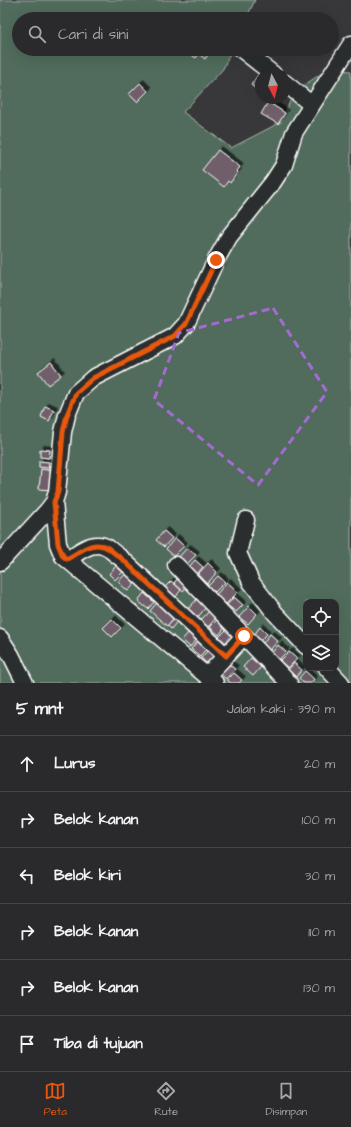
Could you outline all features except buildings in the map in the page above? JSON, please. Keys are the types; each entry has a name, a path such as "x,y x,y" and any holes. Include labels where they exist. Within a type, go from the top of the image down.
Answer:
{"street":[{"path":"0,562 54,502 58,492 63,432 67,415 76,393 93,378 175,336 186,324 216,260 229,237 273,182 284,165 294,133 351,44"},
{"path":"250,56 265,68"},
{"path":"291,88 312,105"},
{"path":"54,502 58,544 63,556 211,679 226,656 244,636"},
{"path":"246,520 238,553 251,582 275,613 303,643"},
{"path":"67,559 92,545 107,548 121,558 226,656"},
{"path":"176,565 289,683"},
{"path":"0,638 11,656 24,683"},
{"path":"330,671 341,683"}],"highlighted area":[{"path":"273,308 327,392 258,485 154,400 179,333"}],"green space":[{"path":"0,0 255,0 249,12 12,12 12,56 229,56 223,69 183,112 231,148 281,122 289,104 291,104 291,99 294,92 328,69 351,71 351,683 0,683"}],"route":[{"path":"216,260 186,324 175,336 93,378 76,393 67,415 63,432 58,492 54,502 58,544 63,556 67,559 92,545 107,548 121,558 226,656 244,636"}]}
